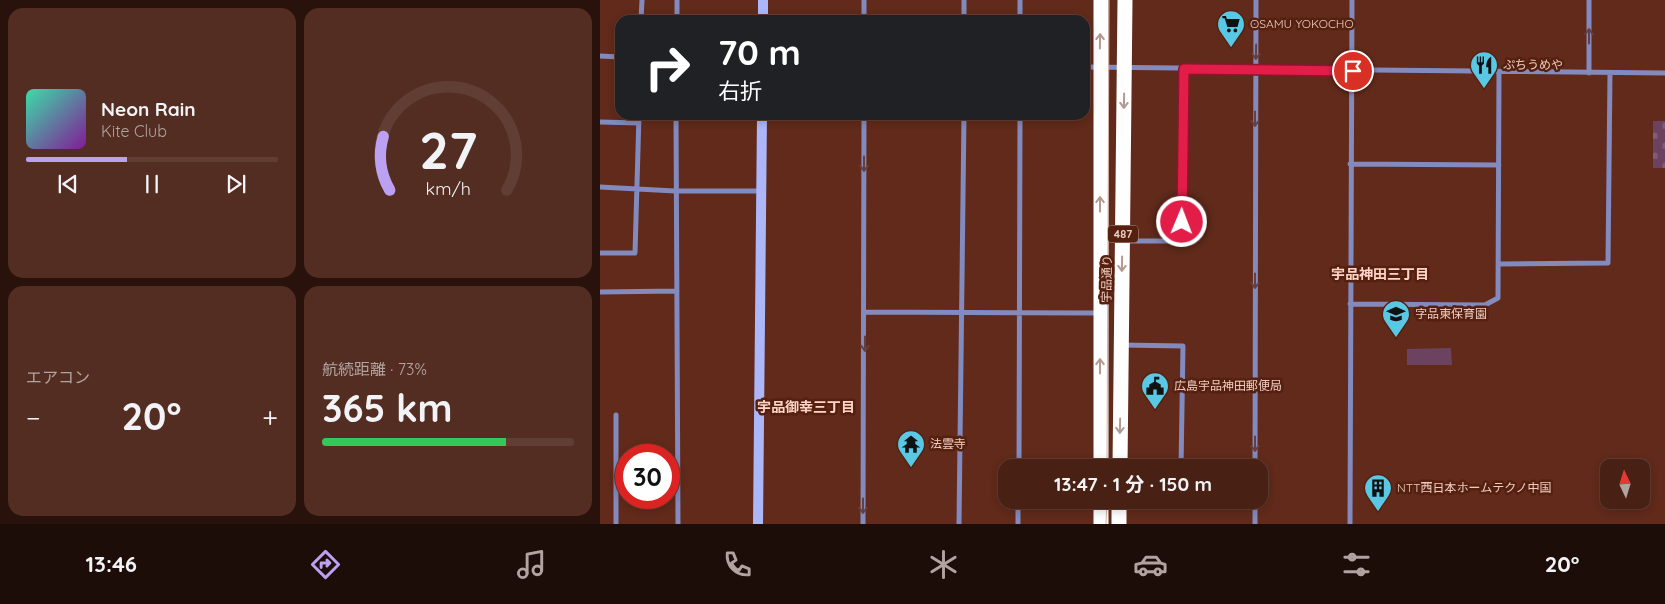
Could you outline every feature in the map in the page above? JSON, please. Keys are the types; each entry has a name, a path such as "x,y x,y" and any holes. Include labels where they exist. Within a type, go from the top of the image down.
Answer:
{"highway":[{"name":"宇品通り","path":"1101,0 1092,67 1100,314 1101,459"},
{"name":"宇品通り","path":"1120,459 1125,0"},
{"path":"1101,509 1101,524"},
{"path":"1119,524 1120,509"}],"street":[{"path":"641,15 642,0"},
{"path":"677,0 677,15"},
{"path":"763,0 763,15"},
{"path":"864,0 864,15"},
{"path":"964,0 964,15"},
{"path":"1020,0 1020,15"},
{"path":"1255,459 1256,0"},
{"path":"1350,524 1352,0"},
{"path":"1589,0 1590,73"},
{"path":"600,56 615,57"},
{"path":"1092,67 1665,73"},
{"path":"1123,241 1182,241 1184,69"},
{"path":"1350,304 1485,305 1498,298 1500,72"},
{"path":"1498,264 1608,263 1610,73"},
{"path":"676,120 678,524"},
{"path":"758,524 762,120"},
{"path":"863,524 864,120"},
{"path":"959,524 964,120"},
{"path":"1018,459 1020,120"},
{"path":"600,122 639,123 635,253 600,253"},
{"path":"1350,164 1499,165"},
{"path":"600,187 676,191 762,191"},
{"path":"600,292 676,291"},
{"path":"865,312 1100,314"},
{"path":"1121,346 1183,346 1181,459"},
{"path":"616,415 616,524"},
{"path":"1018,509 1018,524"},
{"path":"1255,509 1255,524"}],"green space":[{"path":"1653,121 1665,121 1665,168 1653,168"},
{"path":"1451,348 1452,365 1407,365 1407,349"}],"tram line":[{"path":"1107,459 1109,0"},
{"path":"1106,524 1107,509"}],"place":[{"name":"OSAMU YOKOCHO","path":"1231,48"},
{"name":"ぷちうめや","path":"1484,89"},
{"name":"字品東保育園","path":"1396,338"},
{"name":"広島宇品神田郵便局","path":"1155,410"},
{"name":"法雲寺","path":"911,468"},
{"name":"NTT西日本ホームテクノ中国","path":"1378,512"}],"district":[{"name":"宇品神田三丁目","path":"1380,274"},
{"name":"宇品御幸三丁目","path":"806,407"}],"route":[{"path":"1182,222 1184,69 1353,71"}]}
